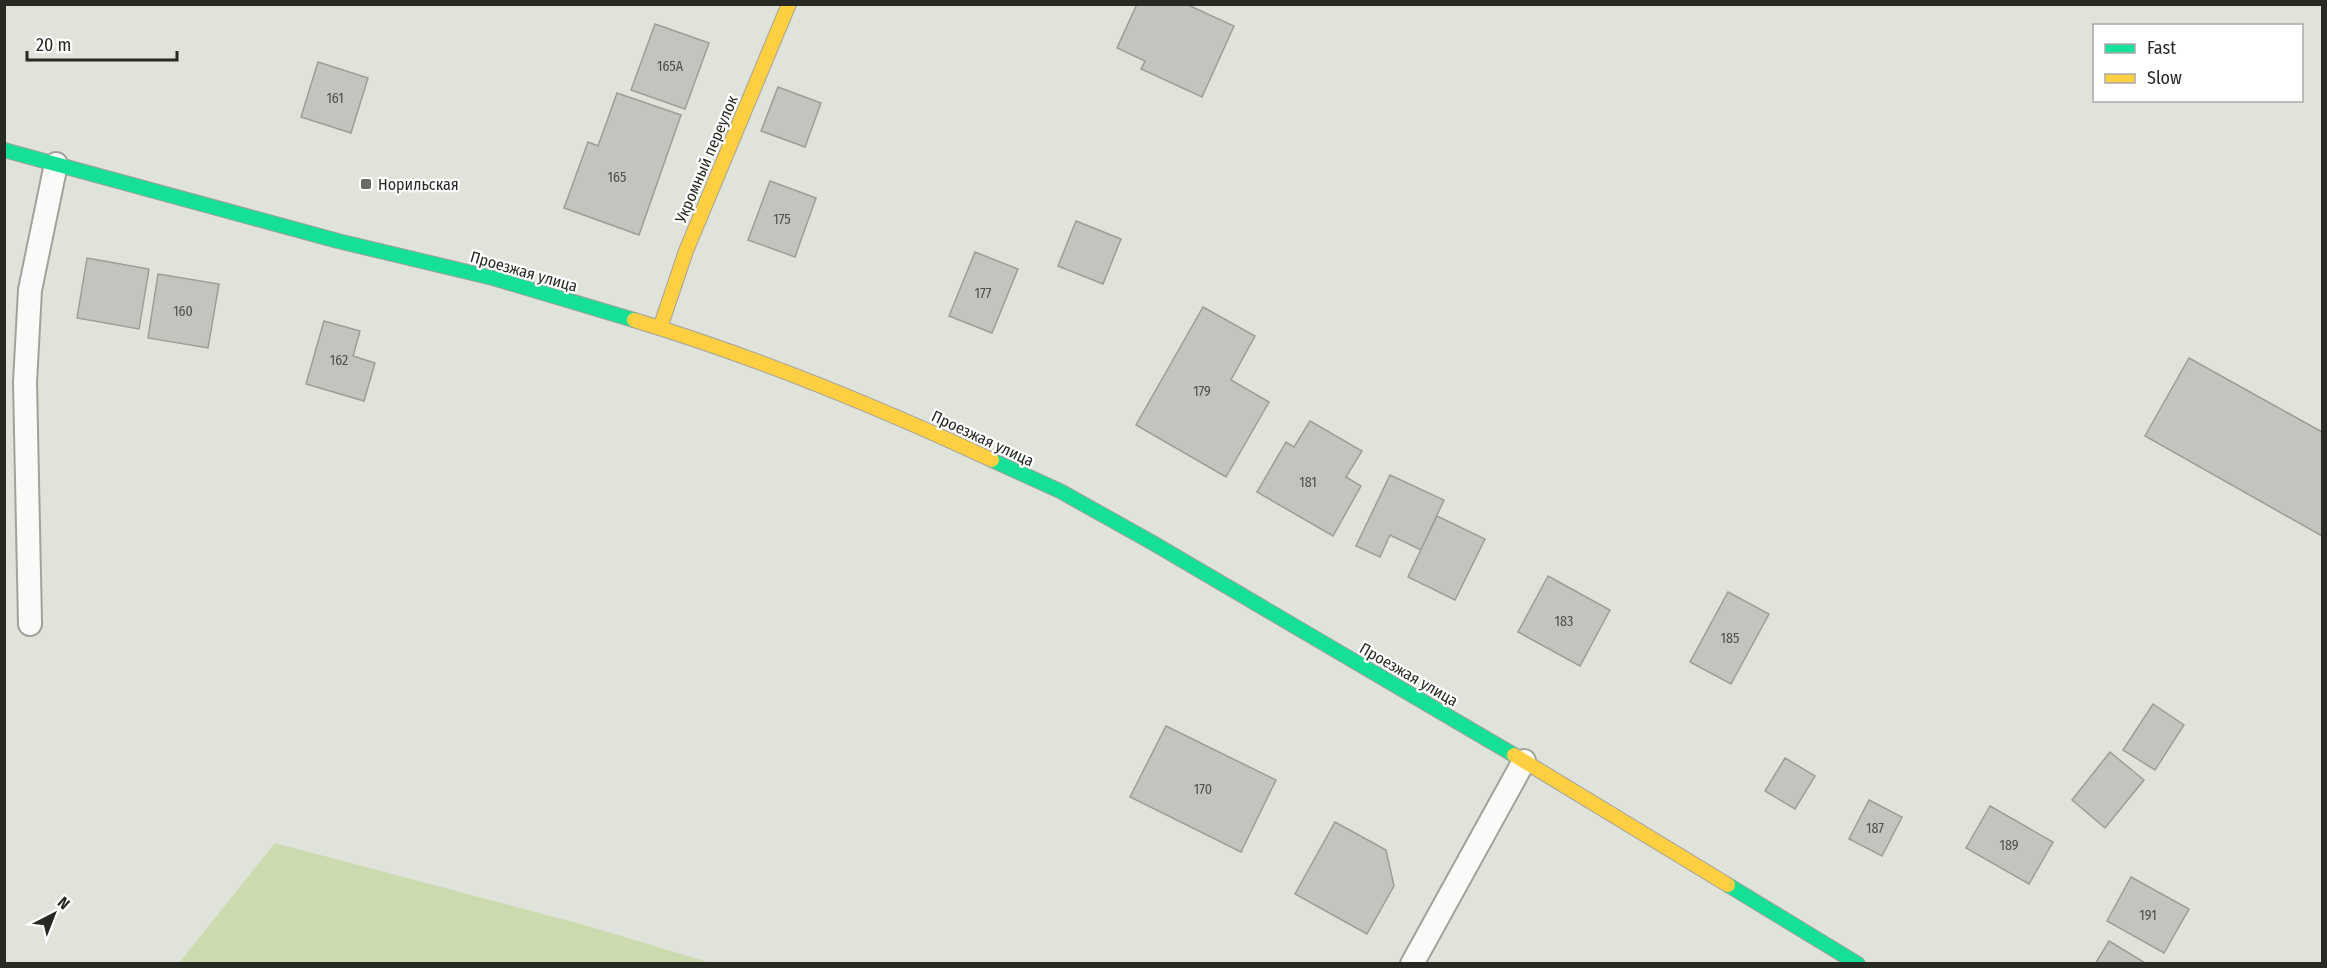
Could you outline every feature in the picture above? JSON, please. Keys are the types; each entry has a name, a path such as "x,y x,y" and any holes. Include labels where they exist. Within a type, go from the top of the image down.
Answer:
{"main road":[{"name":"Укромный переулок","path":"660,328 686,251 789,4"},
{"name":"Проезжая улица","path":"4,150 338,241 493,278 660,328 693,338 919,426 1060,491 1163,549 1524,761 1857,963"}],"lane":[{"path":"30,624 25,382 28,324 30,290 56,164"},
{"path":"1412,963 1524,761"}],"green space":[{"path":"275,843 581,924 711,963 179,963"}],"building":[{"path":"1137,4 1186,4 1234,26 1202,97 1141,69 1145,61 1117,48"},
{"path":"655,24 709,43 685,109 631,90"},
{"path":"318,62 368,78 351,133 301,117"},
{"path":"778,87 821,103 805,147 761,131"},
{"path":"617,93 681,115 639,235 564,208 588,142 598,146"},
{"path":"770,181 816,198 795,257 748,240"},
{"path":"1076,221 1121,239 1103,284 1058,266"},
{"path":"975,252 1018,269 992,333 949,316"},
{"path":"87,258 149,269 139,329 77,318"},
{"path":"158,274 219,284 208,348 148,338"},
{"path":"1203,307 1255,336 1231,380 1269,402 1226,477 1136,425"},
{"path":"324,321 360,331 353,356 375,363 364,401 306,384"},
{"path":"2189,358 2322,432 2322,536 2145,436"},
{"path":"1310,421 1362,451 1346,477 1361,486 1333,536 1257,492 1286,442 1294,447"},
{"path":"1390,475 1444,500 1421,550 1390,535 1380,557 1356,546"},
{"path":"1437,516 1485,539 1455,600 1408,577"},
{"path":"1548,576 1610,610 1580,666 1518,632"},
{"path":"1728,592 1769,614 1731,684 1690,662"},
{"path":"2153,704 2184,725 2155,770 2123,750"},
{"path":"1166,726 1276,780 1241,852 1130,797"},
{"path":"2110,752 2144,780 2105,828 2072,800"},
{"path":"1785,758 1815,776 1795,809 1765,791"},
{"path":"1869,800 1902,817 1882,856 1849,839"},
{"path":"1990,806 2053,842 2029,884 1966,848"},
{"path":"1335,822 1386,850 1394,886 1367,934 1295,894"},
{"path":"2131,877 2189,909 2164,953 2107,921"},
{"path":"2109,941 2147,964 2095,964"}],"traffic: fast":[{"path":"4,150 338,241 493,278 634,320"},
{"path":"992,460 1060,491 1153,543 1514,755"},
{"path":"1728,885 1858,964"}],"traffic: slow":[{"path":"660,328 686,251 789,4"},
{"path":"634,320 770,366 992,460"},
{"path":"1514,755 1728,885"}],"place":[{"name":"Норильская","path":"366,184"}]}
